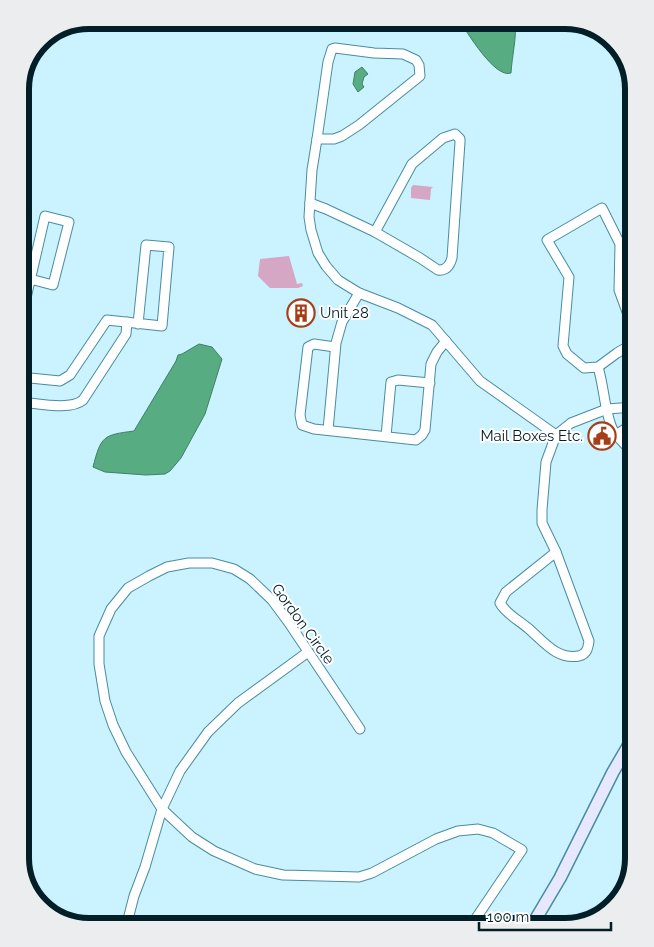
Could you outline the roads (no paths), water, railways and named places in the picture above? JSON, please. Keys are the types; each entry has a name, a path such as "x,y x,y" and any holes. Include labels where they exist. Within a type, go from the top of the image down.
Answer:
{"street":[{"path":"317,140 334,139 342,136 359,125 420,76 416,60 403,54 332,49 328,62 312,170 309,217 318,253 338,280 359,293 432,325 480,381 556,435"},
{"path":"310,203 326,208 375,232 420,258 434,270 441,271 448,267 452,258 459,137 452,134 443,138 418,157 412,164 375,232"},
{"path":"625,306 619,290 620,244 602,208 547,240 569,277 563,346 572,360 584,368 598,368 625,348"},
{"path":"29,282 45,216 69,222 53,285 30,279"},
{"path":"29,378 60,381 66,379 70,376 107,320 138,324 162,326 169,247 146,245 138,324"},
{"path":"328,430 335,347 342,322 359,293"},
{"path":"29,403 69,406 78,404 126,334 127,322"},
{"path":"335,347 314,344 308,347 300,415 302,425 306,428 416,440 425,430 431,364 437,352 446,341"},
{"path":"598,368 603,381 607,409 613,430 625,443"},
{"path":"386,436 391,382 398,380 430,383"},
{"path":"556,552 506,592 500,603 503,609 561,655 568,657 583,655 587,651 589,641 556,552 542,523 546,462 556,435 571,423 607,409 625,408"},
{"path":"617,434 625,429"},
{"name":"Gordon Circle","path":"360,729 272,600 250,578 234,569 212,563 189,563 167,567 128,588 111,609 99,636 99,664 105,701 113,725 126,752 162,809 192,837 214,851 255,869 282,875 359,878 436,839 458,831 478,828 492,833 522,850 476,918"},
{"path":"128,918 162,809 180,771 208,732 238,703 308,652"},
{"path":"536,918 560,878 625,751"}],"place":[{"name":"Unit 28","path":"301,313"},
{"name":"Mail Boxes Etc.","path":"602,436"}]}
